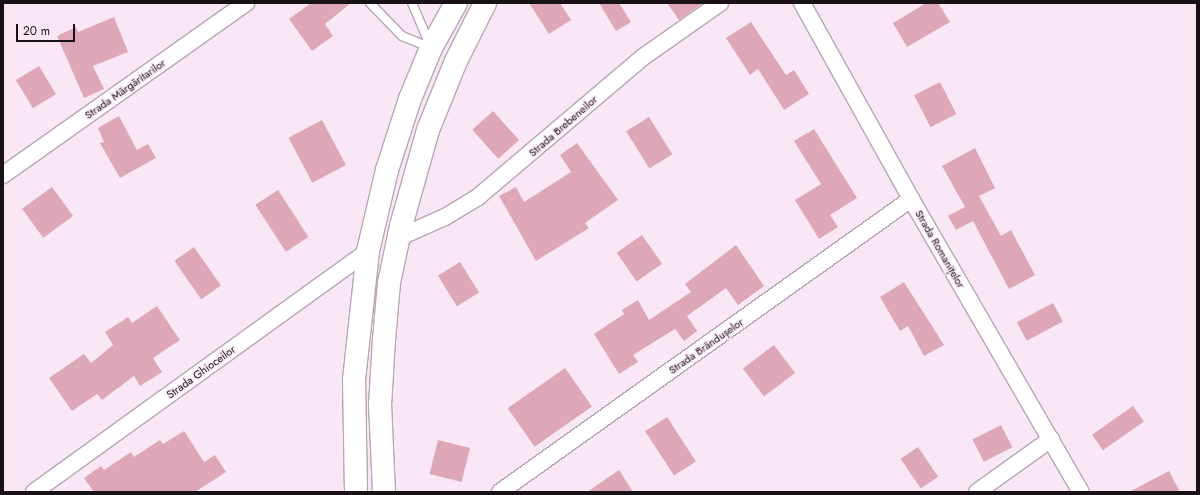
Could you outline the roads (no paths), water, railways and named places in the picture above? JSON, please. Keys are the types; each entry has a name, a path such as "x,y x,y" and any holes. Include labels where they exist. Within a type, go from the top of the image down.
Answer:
{"highway":[{"path":"356,492 354,380 368,251 387,170 410,99 431,48 456,3"},
{"path":"384,492 381,384 389,283 398,238 428,130 456,61 485,4"}],"street":[{"name":"Strada Mărgăritarilor","path":"3,175 246,3"},
{"name":"Strada Brebeneilor","path":"398,238 445,217 478,197 642,57 720,3"},
{"name":"Strada Romanițelor","path":"802,3 911,199 1081,492"},
{"name":"Strada Brândușelor","path":"500,492 911,199"},
{"name":"Strada Ghioceilor","path":"34,492 368,251"},
{"path":"977,492 1051,439"}],"lane":[{"path":"370,3 402,36 431,48"},
{"path":"412,3 431,48"}]}
